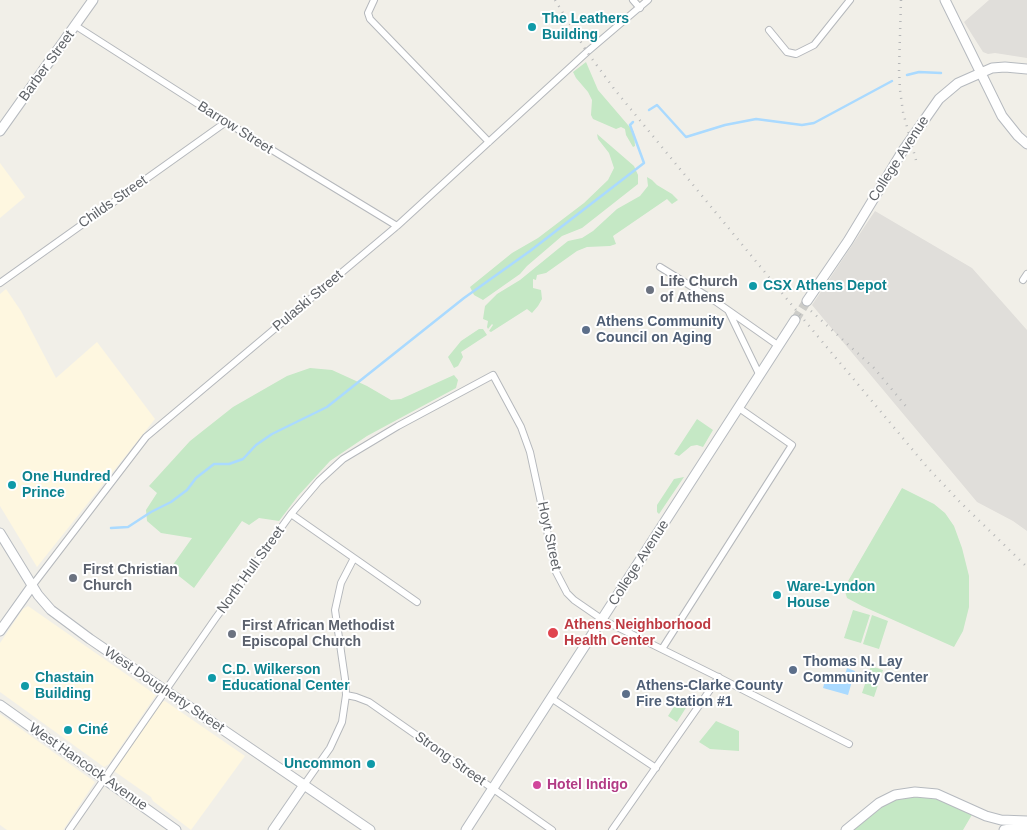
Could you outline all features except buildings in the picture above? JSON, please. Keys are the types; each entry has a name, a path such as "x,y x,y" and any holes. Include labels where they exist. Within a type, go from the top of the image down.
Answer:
{"street":[{"name":"Barber Street","path":"0,131 94,0"},
{"path":"374,0 368,12 370,19 489,142"},
{"path":"633,0 640,8"},
{"name":"Pulaski Street","path":"0,631 146,437 397,226 587,52 648,0"},
{"path":"769,30 787,52 796,54 814,45 850,0"},
{"path":"945,0 1005,121 1027,144"},
{"name":"Barrow Street","path":"76,26 226,122 397,226"},
{"name":"College Avenue","path":"807,302 933,105 958,83 981,72 992,68 1005,67 1027,69"},
{"name":"Childs Street","path":"0,283 226,122"},
{"path":"660,267 729,310 779,346"},
{"path":"1023,280 1027,274"},
{"path":"729,310 760,376"},
{"name":"College Avenue","path":"466,830 795,320"},
{"name":"North Hull Street","path":"69,830 215,619 292,514 319,481 343,459 398,426 493,375"},
{"name":"Hoyt Street","path":"493,375 521,428 530,452 556,572 563,587 570,596 603,620 849,744"},
{"path":"662,649 792,445 739,408"},
{"path":"292,514 417,602"},
{"name":"West Dougherty Street","path":"0,533 32,586 51,610 370,830"},
{"path":"273,830 330,748 342,722 346,695 335,610 341,583 354,558"},
{"path":"612,830 719,677"},
{"name":"Strong Street","path":"346,695 369,702 552,830"},
{"path":"551,698 656,768"},
{"name":"West Hancock Avenue","path":"0,705 176,830"},
{"path":"846,830 879,803 895,795 915,792 937,794 986,816 1001,820 1027,821"},
{"path":"1004,830 1027,826"}],"shaded area":[{"path":"989,0 1027,0 1027,58 983,52 964,22"},
{"path":"0,163 25,197 0,218"},
{"path":"875,211 972,268 1027,330 1027,531 1013,521 977,502 812,305"},
{"path":"6,289 21,311 56,378 97,342 155,419 37,567 0,506 0,294"},
{"path":"28,606 156,695 109,764 104,767 0,692 0,643 23,609"},
{"path":"165,701 245,756 191,830 153,801 151,797 114,771 162,702"},
{"path":"0,714 95,782 63,830 7,830 0,825"}],"green space":[{"path":"586,62 598,90 634,132 635,146 633,147 626,135 625,129 621,127 616,129 593,119 591,115 592,100 573,72"},
{"path":"597,134 634,166 638,175 638,184 582,228 562,236 520,274 483,300 474,295 470,287 512,253 538,238 584,203 608,180 614,168 609,153 598,139"},
{"path":"647,177 678,200 672,204 667,199 613,236 616,244 587,247 577,251 546,273 537,275 536,280 533,279 533,288 541,290 542,299 532,313 527,309 491,332 489,331 493,325 488,329 488,321 483,319 485,306 497,294 520,280 568,241 582,238 593,231 617,209 640,196 648,186"},
{"path":"479,329 483,329 487,335 461,352 463,357 458,366 454,368 448,357 461,341"},
{"path":"310,368 332,370 367,386 391,400 401,399 454,375 458,380 456,388 367,436 330,461 298,496 279,521 259,518 249,525 242,521 194,588 170,569 192,538 161,533 147,521 146,510 157,493 149,486 190,441 233,407 287,376"},
{"path":"697,419 713,430 703,447 691,446 679,456 674,454"},
{"path":"684,477 659,514 657,512 657,505 674,479"},
{"path":"902,488 934,504 945,513 954,526 962,548 969,576 969,607 963,631 954,647 847,598 844,588"},
{"path":"853,610 870,615 861,643 844,638"},
{"path":"872,615 888,621 879,649 863,644"},
{"path":"871,666 883,670 874,697 862,693"},
{"path":"680,697 689,703 677,722 668,716"},
{"path":"716,721 739,731 739,751 710,749 699,742"},
{"path":"910,794 931,796 973,813 963,830 853,830 890,801"}],"water":[{"path":"847,668 855,671 848,695 823,688 827,673 844,678"}],"waterway":[{"path":"907,75 919,72 941,73"},
{"path":"649,110 657,105 686,137 725,125 756,119 802,125 814,123 892,81"},
{"path":"111,528 128,527 171,502 187,490 196,478 214,464 229,464 243,459 256,445 272,434 327,407 464,298 530,251 644,163 630,125 633,122"}],"tunnel":[{"path":"795,320 807,301"}],"railway":[{"path":"555,0 587,52 615,90 805,321 927,467 1027,567"},
{"path":"901,0 900,90 903,112 917,164"},
{"path":"811,311 874,368 909,410"}],"place":[{"name":"The Leathers Building","path":"532,27"},
{"name":"CSX Athens Depot","path":"753,286"},
{"name":"Life Church of Athens","path":"650,290"},
{"name":"Athens Community Council on Aging","path":"586,330"},
{"name":"One Hundred Prince","path":"12,485"},
{"name":"First Christian Church","path":"73,578"},
{"name":"Ware-Lyndon House","path":"777,595"},
{"name":"Athens Neighborhood Health Center","path":"553,633"},
{"name":"First African Methodist Episcopal Church","path":"232,634"},
{"name":"Thomas N. Lay Community Center","path":"793,670"},
{"name":"C.D. Wilkerson Educational Center","path":"212,678"},
{"name":"Chastain Building","path":"25,686"},
{"name":"Athens-Clarke County Fire Station #1","path":"626,694"},
{"name":"Ciné","path":"68,730"},
{"name":"Uncommon","path":"371,764"},
{"name":"Hotel Indigo","path":"537,785"}]}
